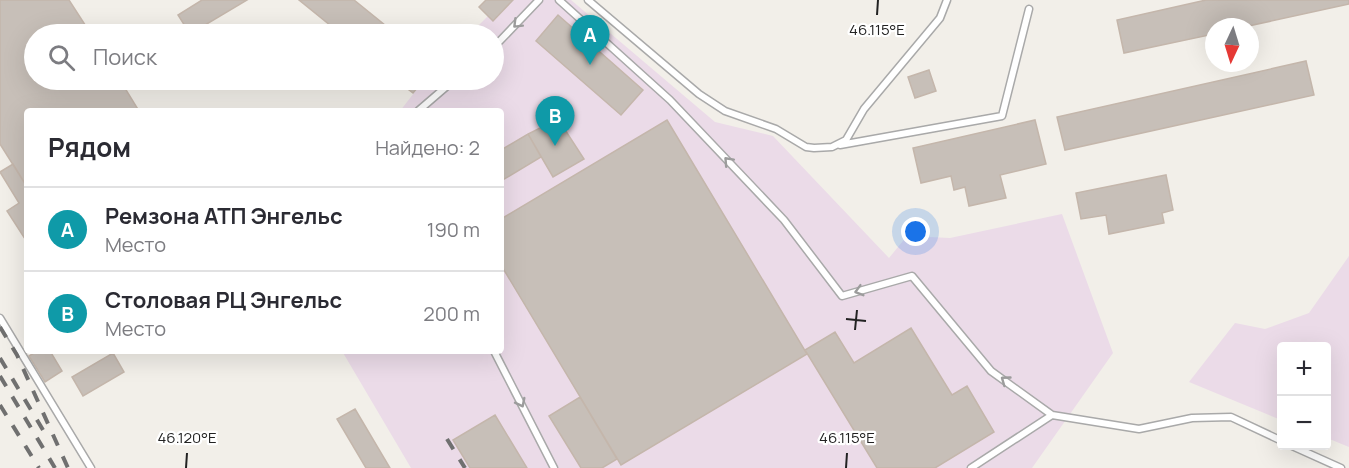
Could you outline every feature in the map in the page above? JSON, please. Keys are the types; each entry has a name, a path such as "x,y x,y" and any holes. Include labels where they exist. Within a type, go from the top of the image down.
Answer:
{"lane":[{"path":"532,0 532,8"},
{"path":"504,37 539,0"},
{"path":"559,0 670,100 784,220 842,296 912,276 992,371 1052,415 1139,429 1192,418 1231,417 1277,439"},
{"path":"588,0 699,94 725,111 776,129 806,147 823,148 1002,116 1029,9"},
{"path":"840,145 846,140 864,109 940,18 947,0"},
{"path":"421,108 442,90"},
{"path":"0,318 91,468"},
{"path":"496,354 554,468"},
{"path":"971,468 1052,415"},
{"path":"1301,450 1341,468"}],"shaded area":[{"path":"513,0 571,0 715,122 773,136 889,258 907,236 950,238 1062,214 1113,353 1032,468 411,468 344,354 504,354 504,108 402,108 416,90 504,90 504,24 480,24 488,16 493,21"},
{"path":"1349,256 1349,447 1331,440 1331,342 1277,342 1277,418 1189,382 1235,323 1265,329 1309,313"}],"building":[{"path":"0,0 69,0 85,24 24,24 24,90 126,90 137,108 24,108 24,182 0,144"},
{"path":"202,0 247,0 207,24 184,24 178,15"},
{"path":"299,0 354,0 384,24 329,24"},
{"path":"486,0 513,0 493,21 479,7"},
{"path":"1206,0 1349,0 1349,4 1259,24 1259,18 1205,18 1205,36 1124,53 1117,20"},
{"path":"558,15 643,90 621,115 536,41"},
{"path":"1306,61 1314,95 1065,150 1057,117"},
{"path":"929,70 936,91 915,98 908,77"},
{"path":"558,119 584,159 553,177 528,134"},
{"path":"667,120 807,354 621,465 504,270 504,217"},
{"path":"1035,120 1046,164 1000,175 1006,198 969,206 965,187 954,190 951,176 921,183 913,148"},
{"path":"528,134 541,157 504,179 504,148"},
{"path":"13,164 24,182 24,237 7,211 19,203 0,172"},
{"path":"1166,175 1173,210 1162,213 1164,223 1109,234 1106,215 1081,219 1076,193"},
{"path":"911,328 952,395 967,386 994,432 935,468 877,468 805,350 835,332 854,363"},
{"path":"52,354 62,371 45,382 29,356"},
{"path":"111,354 114,354 124,372 83,396 72,377"},
{"path":"580,397 617,459 602,468 581,468 549,416"},
{"path":"355,409 390,468 366,468 337,419"},
{"path":"495,415 527,468 470,468 453,440"}],"railway":[{"path":"0,327 17,355 68,468"},
{"path":"0,358 43,430"},
{"path":"0,376 55,468"},
{"path":"0,405 39,468"},
{"path":"447,439 465,468"}],"place":[{"name":"Ремзона АТП Энгельс","path":"590,65"},
{"name":"Столовая РЦ Энгельс","path":"555,146"}]}
